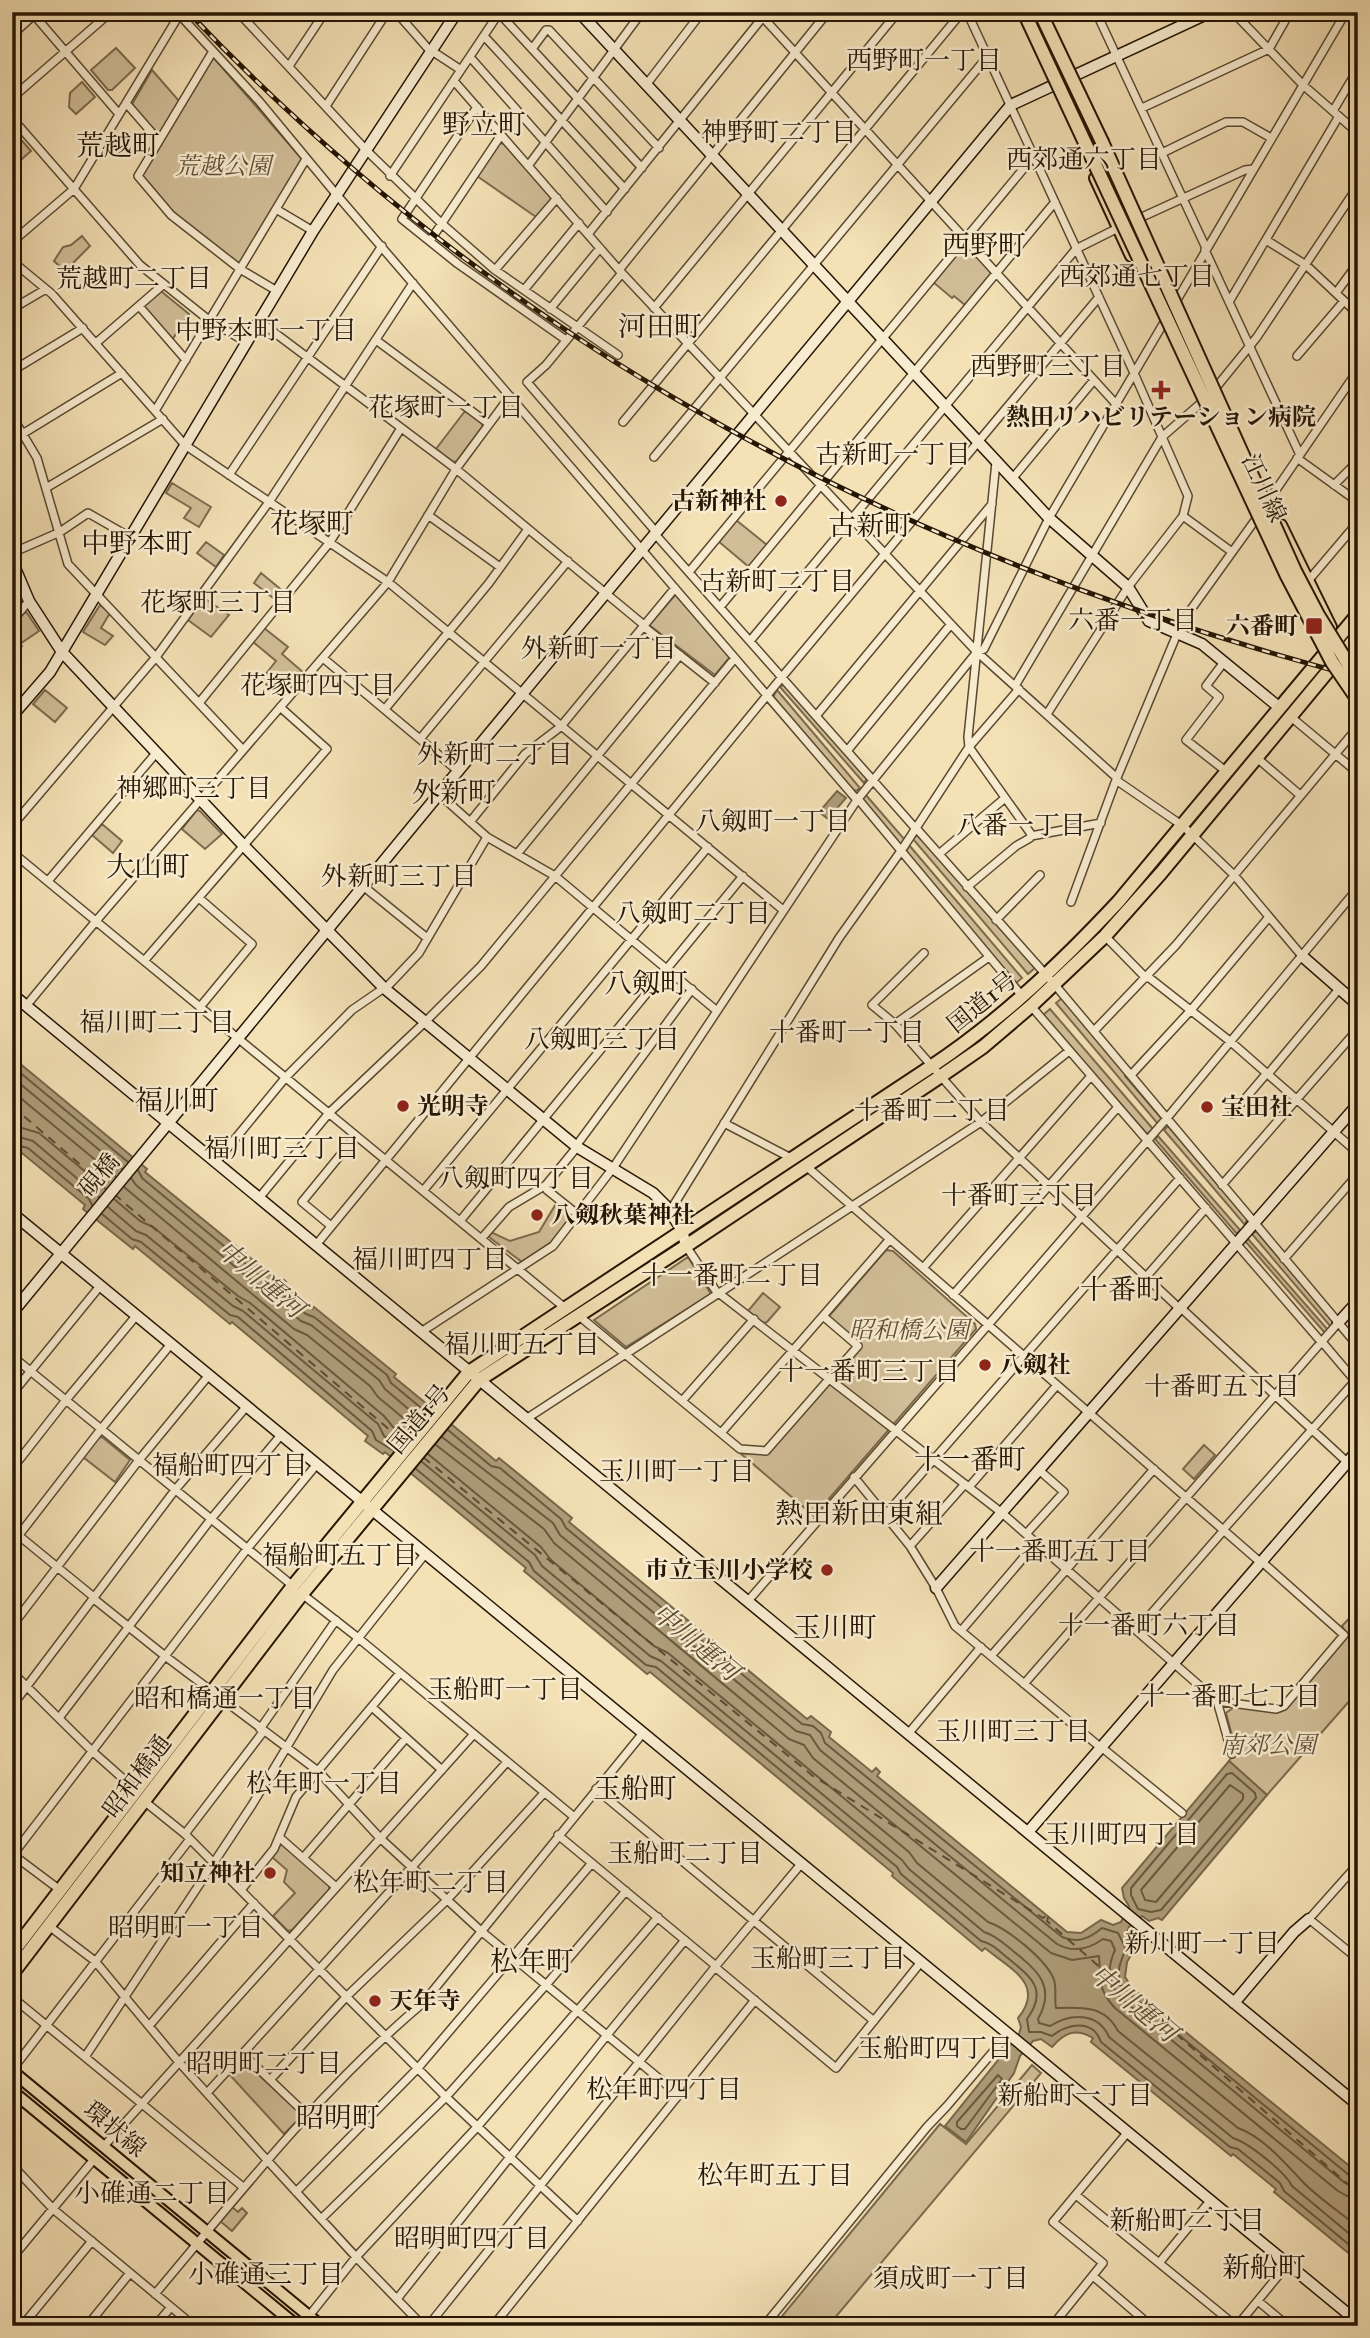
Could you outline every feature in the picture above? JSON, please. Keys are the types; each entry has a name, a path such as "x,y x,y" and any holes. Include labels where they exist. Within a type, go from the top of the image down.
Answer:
{"highway":[{"path":"1022,12 1287,576 1332,662 1358,700"},
{"path":"1033,12 1090,134 1096,157 1143,259 1153,285 1154,302"},
{"path":"1043,12 1295,571 1318,615 1358,680"},
{"path":"1102,142 1100,153 1217,410 1233,443 1269,500"},
{"name":"国道1号","path":"396,1469 474,1376 565,1308 791,1158 937,1071 983,1047 1051,980 1105,936 1188,831 1227,772 1358,614"},
{"name":"国道1号","path":"1051,980 1118,902 1257,758 1358,635"},
{"name":"国道1号","path":"474,1376 579,1316 686,1246 806,1166 937,1071"},
{"name":"昭和橋通","path":"12,1974 217,1696 396,1469"},
{"name":"昭和橋通","path":"12,1952 60,1890 141,1796"}],"main road":[{"name":"江川線","path":"1022,12 1052,85 1287,587 1323,655 1358,709"},
{"name":"江川線","path":"1043,12 1142,217 1308,582 1358,671"},
{"name":"環状線","path":"12,2071 321,2326"},
{"name":"環状線","path":"12,2091 297,2326"}],"street":[{"path":"12,98 111,12"},
{"path":"238,12 390,176 442,223 495,270 618,355"},
{"path":"247,22 254,12"},
{"path":"289,66 325,12"},
{"path":"326,106 387,12"},
{"path":"396,12 432,51 461,70"},
{"path":"12,716 50,672 335,194 457,12"},
{"path":"528,166 642,12"},
{"path":"646,85 702,12"},
{"path":"828,12 546,365 527,382 689,572 1051,980 1358,1346"},
{"path":"654,308 898,12"},
{"path":"623,422 965,12 1011,105 1188,496 1182,516 1128,587 1047,714"},
{"path":"1096,12 1184,198 1299,457 1358,502"},
{"path":"1011,105 1211,12"},
{"path":"1233,12 1303,85 1358,133"},
{"path":"1142,108 1269,49 1290,12"},
{"path":"421,1332 553,1246 613,1168 872,779 977,652 984,649 1049,518 1346,12"},
{"path":"12,242 74,189 179,13 259,101 335,194 1356,1382 1137,1630"},
{"path":"390,176 498,13 642,169"},
{"path":"581,13 1049,518 1128,587 1149,621 1202,644 1280,708"},
{"path":"12,35 36,14 119,114"},
{"path":"588,234 681,121 763,14 1116,404"},
{"path":"532,49 546,30 550,30 659,148"},
{"path":"484,36 625,189"},
{"path":"213,51 138,176 171,215 240,269 277,290"},
{"path":"470,57 607,212"},
{"path":"654,457 988,57"},
{"path":"1229,302 1336,114 1358,69"},
{"path":"454,81 620,271 977,652 1117,779 1188,831 1234,875 1302,956 1358,1005"},
{"path":"126,103 159,141"},
{"name":"硯橋","path":"12,1313 1011,105"},
{"path":"477,107 402,219 566,340"},
{"path":"12,118 140,265 210,321 246,342"},
{"path":"1162,153 1226,122 1237,121 1271,138"},
{"path":"429,241 501,135"},
{"path":"689,572 1034,156"},
{"path":"155,411 306,159"},
{"path":"1142,217 1245,170 1253,169"},
{"path":"1218,385 1250,346 1358,186"},
{"path":"495,270 557,198"},
{"path":"720,607 1055,202"},
{"path":"276,209 313,231"},
{"path":"524,290 579,223"},
{"path":"750,641 1076,249 1118,228"},
{"path":"1266,240 1306,265 1358,314"},
{"path":"229,475 382,246"},
{"path":"550,309 600,248"},
{"path":"12,261 46,289 83,328 185,445 388,582 783,910"},
{"path":"1336,293 1358,263"},
{"path":"12,826 156,657 269,502 413,283"},
{"path":"96,343 164,284"},
{"path":"12,309 46,289"},
{"path":"316,1245 782,677 1099,298"},
{"path":"1297,356 1345,301"},
{"path":"139,306 186,360"},
{"path":"259,321 456,470 715,683"},
{"path":"12,371 83,328"},
{"path":"376,340 489,424"},
{"path":"1071,902 1175,634 1358,370"},
{"path":"24,433 122,373"},
{"path":"1012,479 1094,380"},
{"path":"26,1006 388,582 456,470 510,396"},
{"path":"670,1211 839,938 901,851 969,747 1017,688 1162,437 1201,403"},
{"path":"12,416 37,458 68,564 243,750"},
{"path":"47,488 163,419"},
{"path":"200,703 330,542 401,428"},
{"path":"1334,485 1358,461"},
{"path":"996,462 968,737 969,747 1031,836"},
{"path":"816,716 992,504"},
{"path":"12,553 60,532 88,513 130,537"},
{"path":"428,515 500,567"},
{"path":"1182,516 1231,552"},
{"path":"1308,582 1358,522"},
{"path":"385,709 528,529"},
{"path":"12,561 29,601 62,652 244,846 385,989 577,1147 653,1193 670,1211 682,1230 686,1246 719,1293 1002,1513 1217,1701 1232,1754"},
{"path":"420,739 568,561"},
{"path":"470,822 525,754 562,725 675,588"},
{"path":"12,621 29,601"},
{"path":"847,751 951,624"},
{"path":"517,854 680,655"},
{"path":"323,657 458,771"},
{"path":"259,1198 329,1113 481,966 735,658"},
{"path":"1224,662 1206,686 1219,697 1186,740 1227,772"},
{"path":"144,961 327,749 280,707"},
{"path":"1291,717 1358,773"},
{"path":"1094,1031 1147,977 1358,727"},
{"path":"48,881 157,752"},
{"path":"1257,758 1300,795"},
{"path":"439,794 487,837 555,876 718,1011"},
{"path":"939,855 1005,798"},
{"path":"967,887 1031,836 1101,823"},
{"path":"216,1162 286,1077 352,1010 385,989 419,953 487,837"},
{"path":"423,1191 708,847"},
{"path":"12,852 565,1308"},
{"path":"996,920 1040,875"},
{"path":"460,1221 743,876"},
{"path":"363,886 427,939"},
{"path":"748,1601 1167,1118 1358,888"},
{"path":"199,898 252,944 200,1007"},
{"path":"12,909 17,912 12,918"},
{"path":"1131,1075 1191,1010 1269,917"},
{"path":"1105,936 1147,977 1231,1042 1358,1153"},
{"path":"924,953 872,1005 895,1024 981,1122 1018,1158 1347,1462"},
{"path":"895,1024 989,957"},
{"path":"481,1239 509,1207 546,1185 577,1147 692,989"},
{"path":"1232,1114 1339,989"},
{"path":"12,994 1358,2105"},
{"path":"1222,1185 1358,1029"},
{"path":"526,1419 981,1122 1069,1051"},
{"path":"923,1268 1091,1076"},
{"path":"936,1588 1358,1104"},
{"path":"953,1295 1118,1107"},
{"path":"724,1123 791,1158"},
{"path":"331,1226 302,1202 356,1136"},
{"path":"806,1166 1345,1635 1284,1706 1276,1709 1217,1701"},
{"path":"1284,1259 1358,1174"},
{"path":"886,1514 1180,1178"},
{"path":"546,1185 547,1191 577,1214"},
{"path":"1146,1277 1206,1208"},
{"path":"12,1213 1355,2323"},
{"path":"721,1433 890,1240"},
{"path":"12,1394 100,1286"},
{"path":"1024,1684 1358,1301"},
{"path":"12,1469 136,1316"},
{"path":"579,1316 740,1449 766,1451 858,1346 823,1317"},
{"path":"682,1401 754,1319"},
{"path":"12,1544 16,1533 171,1344"},
{"path":"12,1356 573,1816"},
{"path":"12,1626 139,1460 209,1375"},
{"path":"910,1546 1057,1385"},
{"path":"12,1706 176,1490 247,1406"},
{"path":"59,1718 211,1519 281,1435"},
{"path":"1028,1832 1358,1450"},
{"path":"60,1890 13,1855 247,1549 317,1464"},
{"path":"991,1656 1154,1469"},
{"path":"1026,1534 1063,1492 1039,1470"},
{"path":"854,1477 910,1546 956,1626 1182,1813"},
{"path":"16,1533 165,1656 318,1771 380,1838 481,1931 679,2095"},
{"path":"961,1630 1036,1543"},
{"path":"85,2057 214,1863 288,1747 333,1670 426,1553"},
{"path":"12,2071 187,1836 335,1620"},
{"path":"908,1734 981,1647"},
{"path":"12,1672 92,1751 187,1836 446,2097 578,2221"},
{"path":"241,1890 274,1849 296,1797 400,1673"},
{"path":"372,1707 442,1770"},
{"path":"155,2294 266,2160 385,2035 423,2003 643,1733"},
{"path":"104,2146 474,1734"},
{"path":"303,1858 407,1738"},
{"path":"207,2093 508,1762"},
{"path":"596,1789 874,2021"},
{"path":"270,2080 347,1996 447,1899 544,1793"},
{"path":"558,1835 836,2068 921,1962"},
{"path":"279,1837 336,1887"},
{"path":"296,2192 418,2068 592,1863"},
{"path":"49,1926 95,1961 178,2061 266,2160 356,2258 426,2326 801,1864"},
{"path":"1234,2003 1294,1932 1358,1864"},
{"path":"321,2219 446,2097 625,1891"},
{"path":"149,2026 254,1903"},
{"path":"309,2316 356,2258 478,2126 658,1917"},
{"path":"1309,1919 1355,1957 1358,1947"},
{"path":"397,2299 685,1940"},
{"path":"12,1997 243,2188"},
{"path":"494,2326 755,2000"},
{"path":"764,2326 927,2127 1010,2036"},
{"path":"243,2054 308,2116"},
{"path":"1052,2326 1103,2263 1053,2222 1127,2133"},
{"path":"12,2258 95,2158"},
{"path":"13,2169 52,2209 194,2326"},
{"path":"1076,2195 1236,2326 1287,2265"},
{"path":"1159,2263 1210,2201"},
{"path":"22,2326 92,2241"},
{"path":"87,2326 130,2273"},
{"path":"1093,2276 1151,2326"},
{"path":"1258,2301 1288,2326"},
{"path":"155,2326 171,2306"}],"green space":[{"path":"116,48 135,68 112,90 108,90 91,70"},
{"name":"荒越公園","path":"213,57 301,158 238,264 174,213 142,177 142,172"},
{"path":"152,70 180,102 160,134 155,134 131,106"},
{"path":"82,82 95,97 76,114 69,107 70,93"},
{"path":"17,135 31,151 13,167 12,142"},
{"path":"500,143 504,144 549,195 551,200 536,217 477,176"},
{"path":"82,236 90,246 65,271 54,261 63,247 71,245"},
{"path":"964,245 967,245 990,271 990,275 965,305 933,282"},
{"path":"158,292 162,292 189,314 172,340 144,309 145,304"},
{"path":"465,411 482,423 482,427 457,461 453,462 436,449"},
{"path":"172,483 211,507 199,527 184,518 191,508 166,493"},
{"path":"736,520 767,545 749,567 718,541"},
{"path":"206,542 224,555 216,567 197,553"},
{"path":"261,573 284,592 277,601 254,583"},
{"path":"676,594 730,657 715,675 649,625"},
{"path":"204,598 229,615 211,637 188,620"},
{"path":"100,605 110,613 101,628 113,636 105,645 83,632"},
{"path":"24,613 27,613 39,631 20,644 22,646 12,658 12,628"},
{"path":"264,628 288,647 282,654 304,673 283,698 261,680 276,661 253,642"},
{"path":"785,684 868,777 864,783 780,687"},
{"path":"45,690 67,708 55,722 33,704"},
{"path":"777,690 860,788 856,791 849,788 773,697"},
{"path":"865,794 905,840 901,846 861,799"},
{"path":"197,810 222,834 205,849 182,829"},
{"path":"102,824 122,841 113,853 92,835"},
{"path":"918,833 1035,968 1028,974 913,839"},
{"path":"909,845 1022,978 1016,983 906,852"},
{"path":"1062,998 1162,1119 1158,1124 1056,1003"},
{"path":"1050,1009 1153,1129 1147,1134 1043,1015"},
{"path":"1168,1126 1247,1219 1245,1225 1164,1130"},
{"path":"1158,1136 1240,1230 1237,1234 1155,1139"},
{"path":"557,1202 573,1214 551,1242 522,1262 489,1237 491,1232 510,1241 539,1232"},
{"path":"1256,1231 1333,1321 1331,1327 1252,1234"},
{"path":"1248,1239 1328,1330 1325,1333 1245,1241"},
{"name":"昭和橋公園","path":"886,1250 893,1251 975,1324 976,1329 814,1516 740,1453 768,1454 861,1346 830,1318 830,1315"},
{"path":"688,1257 711,1294 626,1347 594,1320"},
{"path":"763,1293 780,1307 763,1323 748,1311"},
{"path":"102,1437 130,1460 115,1482 83,1457 98,1438"},
{"path":"1204,1445 1215,1455 1194,1479 1183,1469"},
{"name":"南郊公園","path":"1358,1609 1358,1691 1267,1795 1229,1761 1236,1751 1226,1713 1234,1707 1276,1712 1287,1708 1348,1636 1342,1626"},
{"path":"280,1845 329,1884 329,1890 292,1930 288,1931 273,1916 295,1893 284,1882 287,1870 272,1857"},
{"path":"242,2059 301,2114 284,2134 229,2074"},
{"path":"1032,2065 1041,2073 828,2326 774,2326 940,2124 966,2144"},
{"path":"232,2207 238,2212 242,2208 247,2213 232,2231 220,2221"}],"water":[{"path":"837,791 846,798 828,819 819,812"},
{"name":"中川運河","path":"12,1057 147,1169 145,1172 281,1283 284,1280 286,1282 283,1285 396,1374 394,1377 496,1461 499,1458 572,1518 569,1522 807,1719 811,1716 831,1732 829,1737 872,1772 876,1768 880,1772 877,1776 1067,1932 1081,1933 1101,1920 1113,1925 1121,1922 1129,1906 1122,1888 1229,1761 1267,1795 1162,1920 1158,1918 1149,1921 1142,1916 1129,1927 1126,1936 1135,1948 1127,1962 1125,1977 1133,1989 1358,2173 1358,2261 1274,2192 1276,2189 1233,2154 1231,2156 1091,2042 1093,2038 1081,2033 1066,2035 1052,2047 1041,2039 1033,2041 1020,2056 1014,2073 966,2142 945,2126 1019,2034 1021,2027 1018,2018 1026,2006 1028,1996 1021,1978 985,1948 982,1951 892,1876 893,1873 650,1672 647,1674 524,1571 526,1568 385,1452 383,1454 365,1441 368,1436 232,1322 230,1324 135,1246 133,1249 83,1209 85,1205 22,1153 20,1155 12,1149"}],"ferry route":[{"path":"12,1106 110,1190"},
{"path":"114,1194 405,1443"},
{"path":"423,1457 813,1776 1043,1918 1049,1914 1047,1921 1358,2193"}],"railway":[{"path":"188,12 312,133 444,242 581,340 725,427 875,504 1031,571 1192,628 1358,677"}],"place":[{"name":"熱田リハビリテーション病院","path":"1161,390"},
{"name":"古新神社","path":"781,501"},
{"name":"六番町","path":"1314,626"},
{"name":"光明寺","path":"403,1106"},
{"name":"宝田社","path":"1207,1107"},
{"name":"八剱秋葉神社","path":"537,1215"},
{"name":"八剱社","path":"985,1365"},
{"name":"市立玉川小学校","path":"827,1570"},
{"name":"知立神社","path":"270,1873"},
{"name":"天年寺","path":"375,2001"}],"district":[{"name":"西野町一丁目","path":"924,60"},
{"name":"野立町","path":"484,124"},
{"name":"神野町二丁目","path":"779,132"},
{"name":"荒越町","path":"118,145"},
{"name":"西郊通六丁目","path":"1084,159"},
{"name":"西野町","path":"984,245"},
{"name":"西郊通七丁目","path":"1137,276"},
{"name":"荒越町二丁目","path":"134,278"},
{"name":"河田町","path":"660,326"},
{"name":"中野本町一丁目","path":"266,330"},
{"name":"西野町三丁目","path":"1048,366"},
{"name":"花塚町一丁目","path":"446,407"},
{"name":"古新町一丁目","path":"893,454"},
{"name":"花塚町","path":"312,523"},
{"name":"古新町","path":"870,525"},
{"name":"中野本町","path":"137,543"},
{"name":"古新町二丁目","path":"777,581"},
{"name":"花塚町三丁目","path":"218,602"},
{"name":"六番一丁目","path":"1133,620"},
{"name":"外新町一丁目","path":"599,648"},
{"name":"花塚町四丁目","path":"318,685"},
{"name":"外新町二丁目","path":"495,754"},
{"name":"神郷町三丁目","path":"194,788"},
{"name":"外新町","path":"454,792"},
{"name":"八剱町一丁目","path":"773,821"},
{"name":"八番一丁目","path":"1021,825"},
{"name":"大山町","path":"148,866"},
{"name":"外新町三丁目","path":"399,876"},
{"name":"八剱町二丁目","path":"693,913"},
{"name":"八剱町","path":"646,983"},
{"name":"福川町二丁目","path":"157,1022"},
{"name":"十番町一丁目","path":"847,1032"},
{"name":"八剱町三丁目","path":"602,1039"},
{"name":"福川町","path":"177,1100"},
{"name":"十番町二丁目","path":"932,1110"},
{"name":"福川町三丁目","path":"282,1148"},
{"name":"八剱町四丁目","path":"516,1178"},
{"name":"十番町三丁目","path":"1019,1195"},
{"name":"福川町四丁目","path":"430,1259"},
{"name":"十一番町二丁目","path":"732,1275"},
{"name":"十番町","path":"1122,1289"},
{"name":"福川町五丁目","path":"522,1344"},
{"name":"十一番町三丁目","path":"869,1371"},
{"name":"十番町五丁目","path":"1222,1386"},
{"name":"十一番町","path":"970,1459"},
{"name":"福船町四丁目","path":"230,1465"},
{"name":"玉川町一丁目","path":"677,1471"},
{"name":"熱田新田東組","path":"859,1513"},
{"name":"十一番町五丁目","path":"1060,1551"},
{"name":"福船町五丁目","path":"340,1555"},
{"name":"十一番町六丁目","path":"1149,1625"},
{"name":"玉川町","path":"835,1627"},
{"name":"玉船町一丁目","path":"505,1689"},
{"name":"十一番町七丁目","path":"1230,1696"},
{"name":"昭和橋通一丁目","path":"225,1698"},
{"name":"玉川町三丁目","path":"1013,1731"},
{"name":"松年町一丁目","path":"324,1783"},
{"name":"玉船町","path":"635,1788"},
{"name":"玉川町四丁目","path":"1122,1834"},
{"name":"玉船町二丁目","path":"685,1853"},
{"name":"松年町二丁目","path":"431,1882"},
{"name":"昭明町一丁目","path":"186,1927"},
{"name":"新川町一丁目","path":"1202,1943"},
{"name":"玉船町三丁目","path":"828,1958"},
{"name":"松年町","path":"532,1961"},
{"name":"玉船町四丁目","path":"935,2048"},
{"name":"昭明町二丁目","path":"264,2063"},
{"name":"松年町四丁目","path":"664,2089"},
{"name":"新船町一丁目","path":"1075,2095"},
{"name":"昭明町","path":"338,2117"},
{"name":"松年町五丁目","path":"775,2175"},
{"name":"小碓通二丁目","path":"152,2193"},
{"name":"新船町二丁目","path":"1187,2220"},
{"name":"昭明町四丁目","path":"472,2238"},
{"name":"新船町","path":"1264,2267"},
{"name":"小碓通三丁目","path":"266,2274"},
{"name":"須成町一丁目","path":"951,2278"}]}
